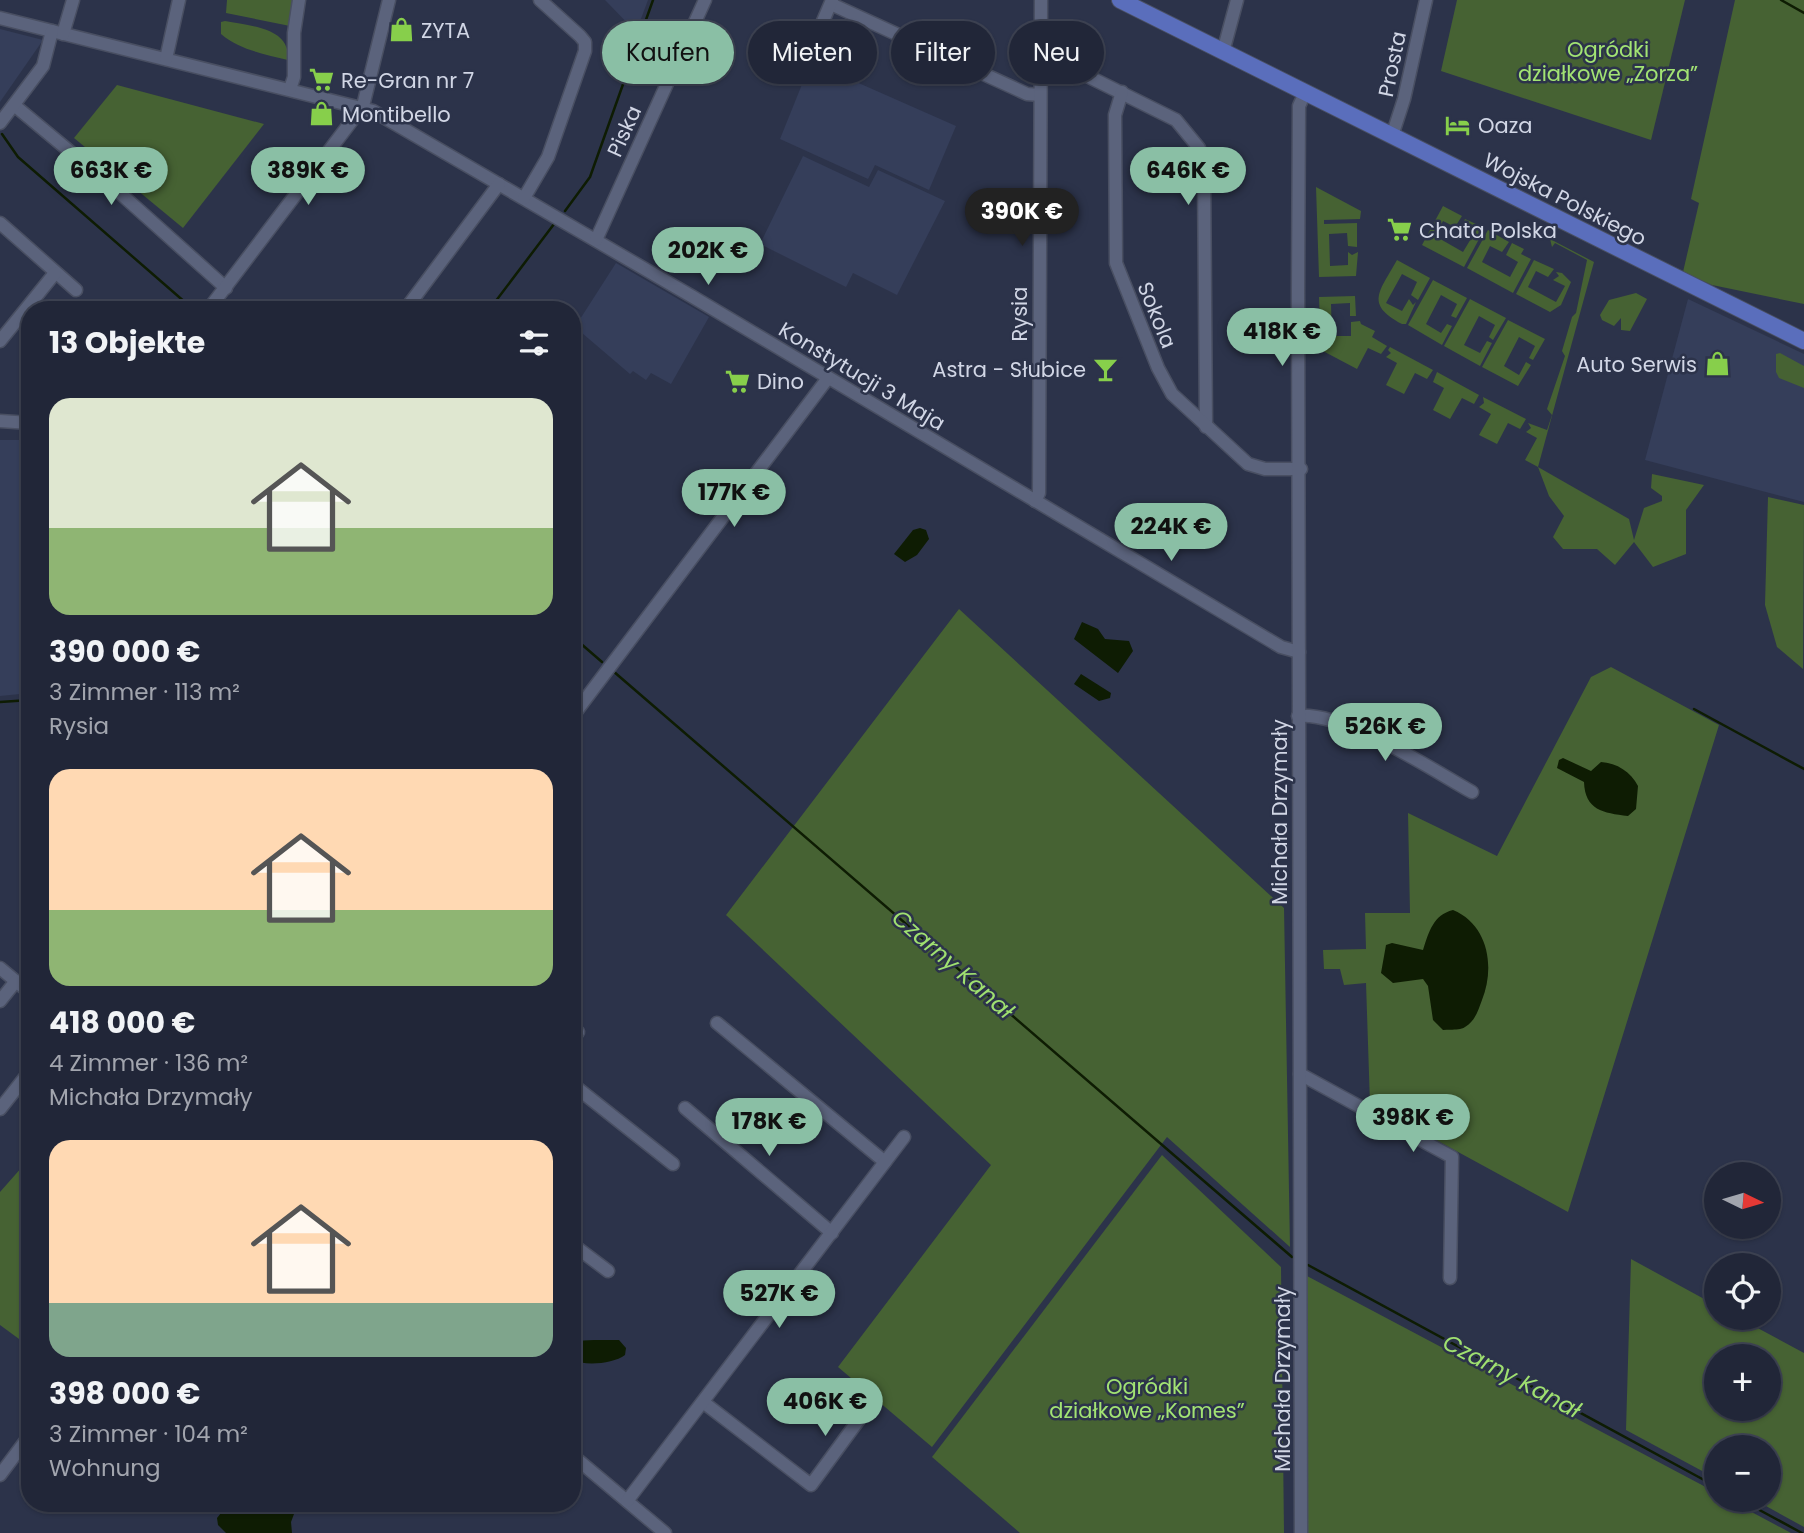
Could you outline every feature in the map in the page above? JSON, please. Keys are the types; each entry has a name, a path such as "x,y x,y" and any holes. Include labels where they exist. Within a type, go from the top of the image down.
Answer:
{"main road":[{"name":"Wojska Polskiego","path":"1120,0 1804,341"}],"street":[{"path":"0,123 43,66 73,0"},
{"path":"166,59 179,0"},
{"path":"290,89 294,77 294,33 299,0"},
{"path":"215,301 363,106 389,0"},
{"path":"524,198 548,157 585,51 585,42 580,36 540,0"},
{"name":"Piska","path":"596,240 705,0"},
{"name":"Rysia","path":"1041,0 1041,21"},
{"path":"1223,52 1237,0"},
{"name":"Prosta","path":"1392,136 1401,111 1426,0"},
{"path":"824,21 832,2 1027,94 1040,95"},
{"name":"Konstytucji 3 Maja","path":"0,19 363,106 596,240 1281,647 1299,652"},
{"path":"1104,83 1175,120 1199,148 1204,172 1206,427"},
{"name":"Rysia","path":"1035,501 1039,493 1040,84"},
{"name":"Sokola","path":"1122,92 1115,115 1116,263 1158,368 1172,394 1248,464 1265,469 1300,469"},
{"name":"Michała Drzymały","path":"1301,1533 1298,121 1299,106 1304,93"},
{"path":"13,105 121,194 226,288"},
{"path":"412,301 499,184"},
{"path":"0,223 76,290"},
{"path":"32,301 55,273"},
{"path":"0,341 21,315"},
{"path":"581,705 828,378"},
{"path":"0,421 21,422"},
{"path":"1298,716 1311,715 1358,730 1472,792"},
{"path":"0,968 21,985"},
{"path":"0,1001 16,981"},
{"path":"717,1023 885,1162"},
{"path":"1300,1074 1452,1157 1450,1278"},
{"path":"0,1110 21,1083"},
{"path":"581,1091 673,1164"},
{"path":"685,1108 832,1233"},
{"path":"627,1501 904,1137"},
{"path":"581,1251 608,1271"},
{"path":"703,1402 811,1485 866,1410"},
{"path":"0,1475 21,1447"},
{"path":"581,1463 665,1533"}],"shaded area":[{"path":"605,0 648,0 640,21 625,21"},
{"path":"0,29 43,40 0,102"},
{"path":"802,84 861,84 956,126 929,190 875,165 868,179 780,139"},
{"path":"803,156 869,187 878,170 945,201 897,295 853,273 846,287 760,244"},
{"path":"616,263 709,317 671,384 651,373 646,380 633,371 630,374 581,332 581,318"},
{"path":"1688,299 1804,354 1804,502 1645,460"},
{"path":"0,440 21,440 21,694 0,696"},
{"path":"913,530 926,530 929,539 917,555 905,562 894,554"},
{"path":"1082,622 1098,629 1105,639 1129,641 1133,651 1118,673 1074,639"},
{"path":"1081,674 1111,693 1110,698 1099,701 1074,684"},
{"path":"1563,758 1591,771 1601,762 1623,769 1632,776 1638,786 1636,809 1628,816 1597,808 1588,799 1584,782 1557,768 1559,760"},
{"path":"1453,910 1475,926 1481,937 1486,949 1488,975 1482,1000 1471,1022 1460,1029 1443,1030 1433,1020 1428,986 1423,979 1393,983 1381,973 1386,945 1392,943 1423,950 1436,920"},
{"path":"619,1340 626,1348 625,1355 599,1363 581,1362 581,1341"},
{"path":"222,1512 295,1512 291,1522 292,1533 226,1533 218,1525 217,1518"}],"green space":[{"path":"227,0 294,0 290,26 226,13"},
{"name":"Ogródki działkowe „Zorza”","path":"1457,0 1685,0 1651,140 1441,71"},
{"name":"Ogródki działkowe „Zorza”","path":"1735,0 1804,0 1804,304 1712,285 1683,272 1699,203 1691,199"},
{"path":"221,22 276,34 287,49 288,60 236,44 221,34"},
{"path":"117,85 264,124 183,228 74,138"},
{"path":"1316,187 1361,211 1360,219 1324,220 1324,224 1357,223 1357,247 1348,246 1347,233 1329,234 1330,266 1348,265 1348,252 1352,255 1358,252 1356,276 1319,277"},
{"path":"1443,206 1462,216 1455,227 1443,221 1435,236 1463,252 1472,237 1460,230 1465,219 1485,228 1464,267 1422,245"},
{"path":"1488,230 1509,242 1502,252 1490,246 1482,262 1510,277 1518,262 1506,255 1512,243 1524,249 1521,254 1531,259 1513,293 1467,268"},
{"path":"1550,239 1594,262 1538,467 1525,460 1537,438 1526,432 1531,428 1528,423 1547,430 1552,415 1547,409 1565,356 1562,351 1572,317 1576,313 1587,260 1555,243 1552,247"},
{"path":"1397,260 1430,278 1418,300 1411,295 1417,282 1402,274 1386,303 1402,311 1409,299 1413,305 1416,302 1406,324 1390,317 1379,303 1381,289"},
{"path":"1534,260 1554,269 1548,277 1536,271 1528,287 1556,302 1565,286 1553,280 1559,276 1556,272 1562,273 1571,282 1561,305 1550,312 1516,294"},
{"path":"1433,280 1467,298 1456,318 1451,316 1457,304 1441,295 1426,324 1441,333 1447,324 1452,326 1442,345 1408,325"},
{"path":"1636,293 1647,299 1630,331 1621,330 1621,318 1614,326 1602,320 1600,315 1609,300"},
{"path":"1355,296 1356,316 1350,316 1350,303 1331,304 1332,336 1351,336 1351,322 1360,321 1375,331 1372,337 1387,346 1381,354 1368,348 1357,369 1321,350 1319,297"},
{"path":"1470,299 1506,318 1493,340 1489,337 1495,325 1479,316 1464,345 1480,353 1487,341 1492,343 1480,366 1444,346"},
{"path":"1508,320 1545,339 1533,360 1529,358 1535,346 1519,337 1504,366 1519,375 1526,362 1531,365 1518,386 1482,367"},
{"path":"1390,347 1433,370 1427,379 1415,373 1404,394 1386,385 1397,363 1386,357 1391,353 1388,350"},
{"path":"1780,353 1804,366 1804,388 1779,378 1776,372 1776,354"},
{"path":"1437,372 1479,395 1474,404 1462,398 1450,419 1433,410 1444,388 1433,382"},
{"path":"1483,397 1526,419 1520,429 1508,423 1497,444 1479,435 1491,414 1479,407 1484,403"},
{"path":"1538,467 1629,519 1634,540 1644,508 1662,501 1662,496 1651,488 1652,474 1704,485 1686,510 1686,554 1653,567 1634,542 1615,565 1597,549 1563,549 1553,537 1564,516 1549,496"},
{"path":"1768,497 1804,505 1803,669 1777,647 1765,605"},
{"path":"959,609 1284,908 1290,1247 1167,1137 932,1447 838,1367 991,1165 726,915"},
{"path":"1611,667 1719,725 1568,1212 1370,1104 1366,983 1344,985 1340,969 1324,969 1323,950 1366,949 1365,913 1410,913 1408,813 1497,856 1591,677"},
{"name":"Ogródki działkowe „Komes”","path":"1162,1155 1281,1267 1284,1533 1020,1533 932,1457"},
{"path":"21,1168 21,1340 0,1325 0,1192"},
{"path":"1631,1259 1704,1299 1704,1330 1761,1330 1804,1353 1804,1527 1777,1512 1781,1512 1781,1435 1704,1435 1704,1472 1626,1430"},
{"path":"1307,1276 1704,1486 1704,1512 1752,1512 1791,1533 1307,1533"}],"waterway":[{"path":"565,211 590,177 653,0"},
{"path":"1781,0 1804,13"},
{"path":"2,134 18,157 184,301"},
{"path":"496,301 554,224"},
{"name":"Czarny Kanał","path":"581,644 602,662"},
{"name":"Czarny Kanał","path":"613,671 1292,1257"},
{"name":"Czarny Kanał","path":"0,702 21,701"},
{"path":"1694,709 1804,769"},
{"name":"Czarny Kanał","path":"1308,1265 1704,1480"},
{"name":"Czarny Kanał","path":"1763,1512 1802,1533"}],"place":[{"name":"ZYTA","path":"401,30"},
{"name":"Re-Gran nr 7","path":"321,80"},
{"name":"Montibello","path":"322,114"},
{"name":"Oaza","path":"1458,125"},
{"name":"Chata Polska","path":"1399,230"},
{"name":"Auto Serwis","path":"1717,364"},
{"name":"Astra - Słubice","path":"1106,369"},
{"name":"Dino","path":"737,381"}]}
